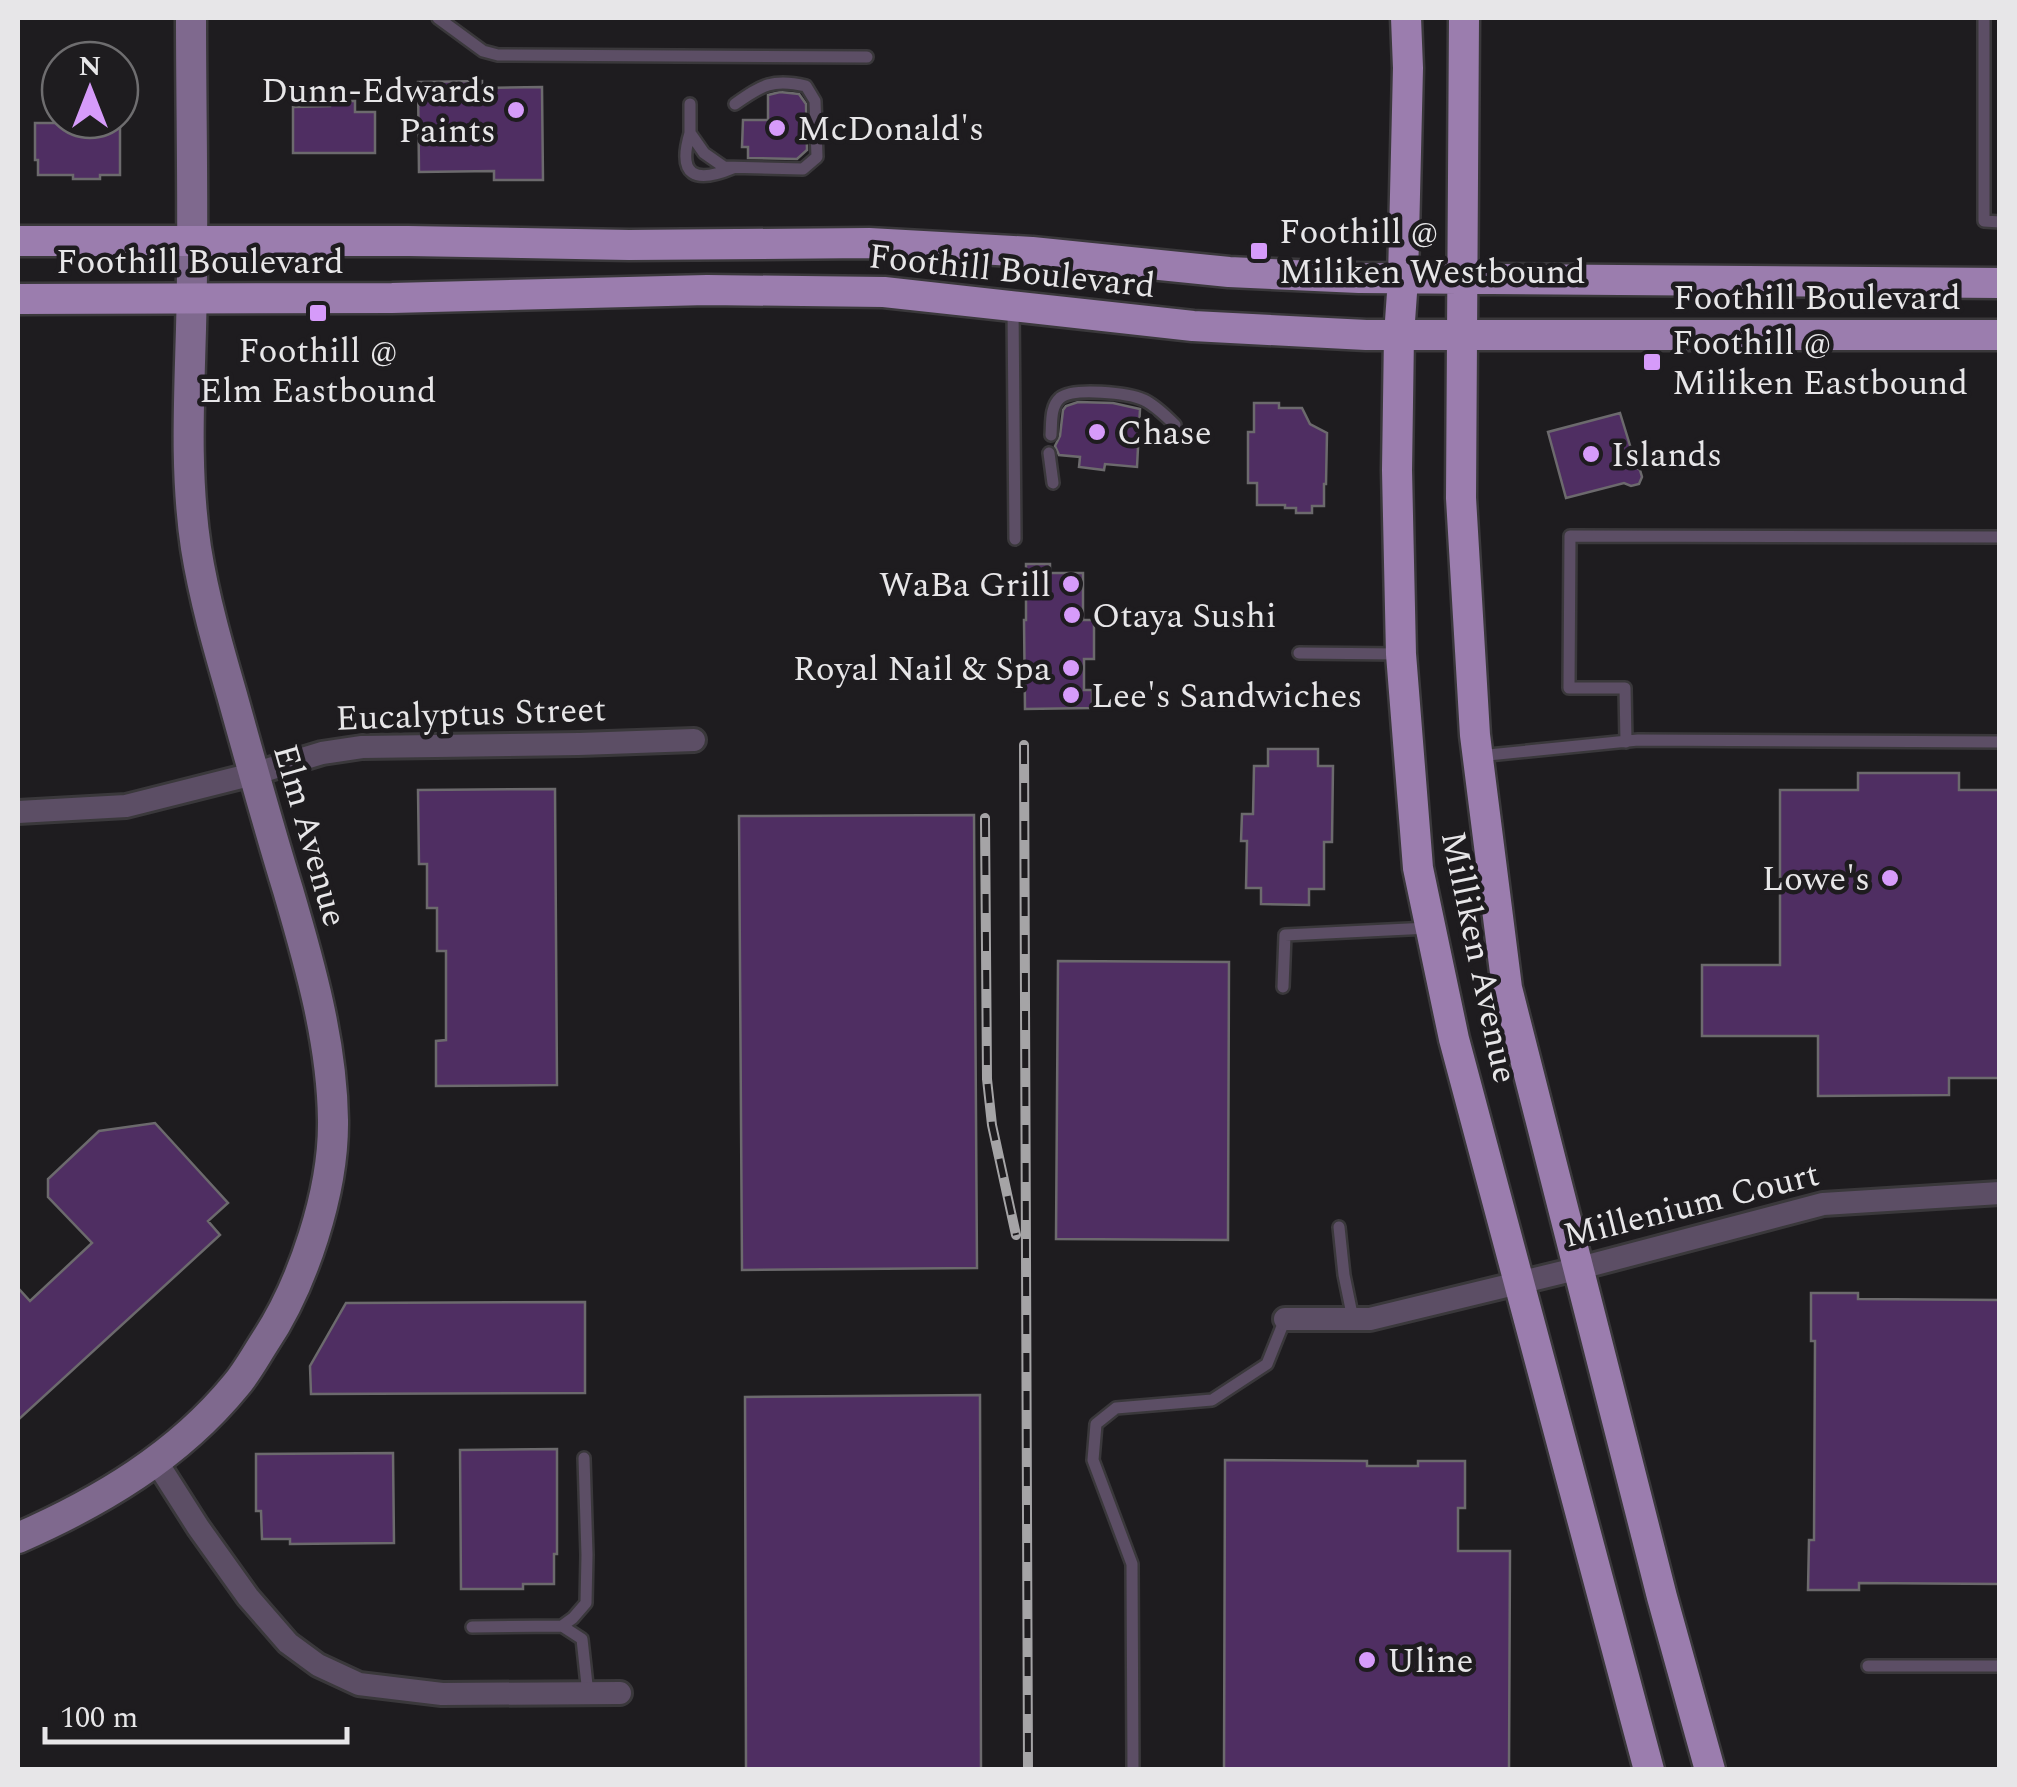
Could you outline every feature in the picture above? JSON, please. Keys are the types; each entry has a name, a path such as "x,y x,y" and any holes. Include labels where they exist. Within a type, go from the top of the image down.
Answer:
{"main road":[{"name":"Milliken Avenue","path":"1406,18 1404,279 1397,470 1402,654 1418,868 1454,1039 1649,1770"},
{"name":"Milliken Avenue","path":"1464,18 1461,498 1478,756 1507,988 1710,1770"},
{"name":"Foothill Boulevard","path":"18,242 900,244 1032,252 1229,272 1404,279 2000,283"},
{"name":"Foothill Boulevard","path":"18,299 392,298 778,290 884,292 1193,326 1399,335 2000,335"}],"street":[{"name":"Elm Avenue","path":"18,1538 82,1508 156,1461 190,1435 238,1383 276,1326 296,1286 319,1218 328,1172 333,1126 331,1083 308,958 209,615 196,546 189,470 188,391 191,18"},
{"name":"Eucalyptus Street","path":"18,812 126,806 322,753 362,748 694,740"},
{"name":"Millenium Court","path":"1284,1318 1370,1318 1823,1204 2000,1193"},
{"path":"156,1461 248,1597 288,1643 318,1664 360,1684 442,1694 620,1694"}],"lane":[{"path":"438,18 483,51 498,56 867,57"},
{"path":"1984,18 1984,221 2000,222"},
{"path":"690,133 704,153 724,167 803,169 817,157 815,102 806,86 787,81 772,83 736,104"},
{"path":"690,104 690,133 684,152 687,166 698,176 710,177 735,168"},
{"path":"1014,306 1014,539"},
{"path":"1050,435 1057,400 1070,392 1143,399 1175,425"},
{"path":"1049,453 1053,483"},
{"path":"1626,742 1625,688 1569,688 1570,536 2000,537"},
{"path":"1299,653 1402,654"},
{"path":"1478,756 1626,742 2000,742"},
{"path":"1283,987 1285,935 1431,928"},
{"path":"1339,1227 1354,1318"},
{"path":"1133,1770 1132,1564 1093,1460 1096,1424 1116,1408 1212,1400 1268,1364 1284,1318"},
{"path":"472,1627 562,1626 586,1604 584,1458"},
{"path":"562,1626 582,1640 588,1694"},
{"path":"1868,1666 2000,1666"}],"building":[{"path":"482,81 482,88 542,87 543,180 494,180 494,171 419,172 418,82"},
{"path":"799,94 806,104 807,150 797,159 748,158 748,147 742,147 743,120 768,120 768,95"},
{"path":"330,101 355,101 355,112 375,112 375,153 293,153 293,107 330,106"},
{"path":"35,123 40,123 40,140 120,140 120,175 73,179 73,175 38,175"},
{"name":"Chase","path":"1078,402 1140,409 1137,467 1079,467 1080,457 1059,455 1055,446 1063,410"},
{"path":"1254,403 1302,408 1310,424 1327,433 1324,506 1312,506 1312,513 1296,513 1296,508 1285,505 1257,505 1257,483 1248,483 1248,432 1254,432"},
{"path":"1620,413 1642,477 1639,484 1624,483 1566,498 1548,432"},
{"path":"1026,564 1050,564 1050,573 1083,573 1083,620 1094,620 1094,659 1084,659 1084,690 1092,690 1092,708 1025,709"},
{"path":"1268,749 1318,749 1318,766 1333,766 1332,842 1324,842 1324,889 1309,889 1309,905 1261,904 1261,888 1246,888 1247,841 1241,841 1242,814 1253,814 1254,766 1268,766"},
{"name":"Lowe's","path":"1858,773 1959,773 1959,790 2000,790 2000,1078 1949,1078 1949,1095 1818,1096 1818,1036 1702,1036 1702,965 1780,965 1780,790 1858,790"},
{"path":"555,789 557,1085 436,1086 436,1041 446,1040 446,951 437,951 437,908 427,908 427,864 419,864 418,790"},
{"path":"974,815 977,1268 742,1270 739,816"},
{"path":"1058,961 1229,962 1228,1240 1056,1239"},
{"path":"155,1123 228,1203 208,1221 220,1235 18,1420 18,1288 30,1301 92,1243 48,1197 48,1179 99,1131"},
{"path":"1811,1293 1858,1293 1858,1299 2000,1300 2000,1584 1859,1583 1859,1590 1808,1590 1809,1540 1814,1540 1815,1341 1811,1341"},
{"path":"585,1302 585,1393 311,1394 310,1366 346,1303"},
{"path":"980,1395 981,1770 746,1770 745,1397"},
{"path":"557,1449 554,1584 523,1584 523,1589 461,1589 460,1450"},
{"path":"393,1453 394,1543 290,1544 290,1539 262,1539 261,1511 256,1511 256,1454"},
{"name":"Uline","path":"1225,1460 1367,1461 1367,1466 1465,1461 1465,1508 1458,1508 1458,1551 1510,1551 1509,1770 1224,1770"}],"railway":[{"path":"1024,745 1028,1770"},
{"path":"985,818 987,1079 992,1125 1016,1235"}],"place":[{"name":"Dunn-Edwards Paints","path":"516,110"},
{"name":"McDonald's","path":"777,128"},
{"name":"Foothill @ Miliken Westbound","path":"1259,251"},
{"name":"Foothill @ Elm Eastbound","path":"318,313"},
{"name":"Foothill @ Miliken Eastbound","path":"1652,362"},
{"name":"Chase","path":"1097,432"},
{"name":"Islands","path":"1591,454"},
{"name":"WaBa Grill","path":"1071,584"},
{"name":"Otaya Sushi","path":"1072,615"},
{"name":"Royal Nail & Spa","path":"1071,668"},
{"name":"Lee's Sandwiches","path":"1071,695"},
{"name":"Lowe's","path":"1890,878"},
{"name":"Uline","path":"1367,1660"}]}
